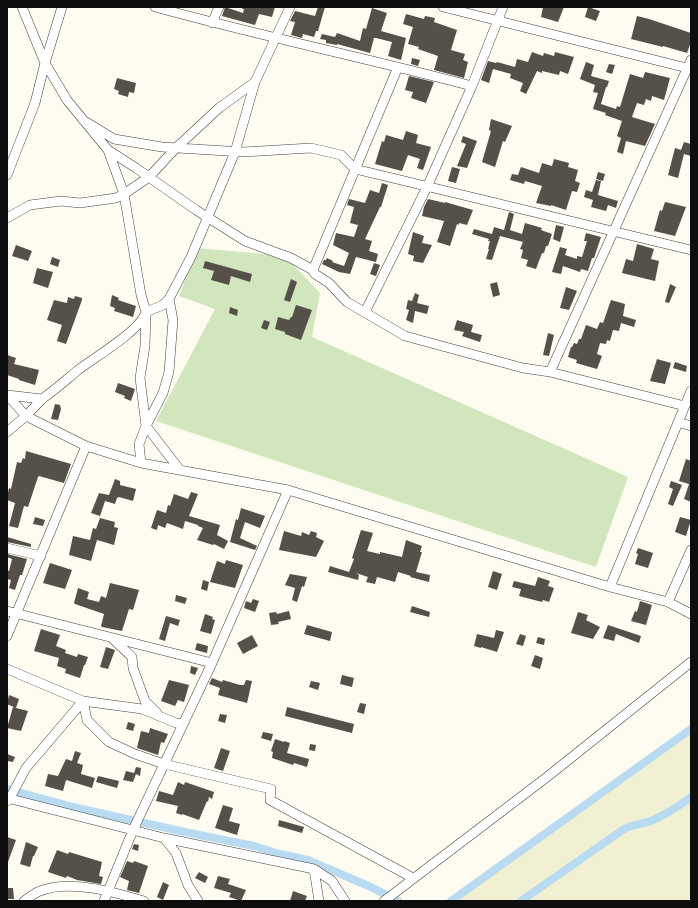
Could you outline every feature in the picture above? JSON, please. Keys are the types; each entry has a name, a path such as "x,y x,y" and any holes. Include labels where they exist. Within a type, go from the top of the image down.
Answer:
{"street":[{"path":"22,7 45,63 67,100 108,150 208,218 245,241 291,258 313,270 315,274 329,283 347,302 405,336 523,368 550,372 685,406"},
{"path":"7,175 11,154 35,103 45,63 62,7"},
{"path":"155,7 212,23 276,37 472,86"},
{"path":"212,23 219,7"},
{"path":"146,312 163,305 169,299 191,257 235,152 256,82 290,7"},
{"path":"443,7 690,66 550,372"},
{"path":"365,312 427,187 472,86 503,7"},
{"path":"313,270 398,67"},
{"path":"7,218 30,205 61,201 80,203 116,198 124,194 149,177 176,148 219,108 256,82"},
{"path":"83,120 114,139 162,147 235,152 311,148 341,155 355,169 691,250"},
{"path":"108,150 124,194 140,288 146,312 145,346 140,378 146,426 180,470"},
{"path":"141,462 139,444 146,426 163,393 169,372 173,320 169,299"},
{"path":"7,432 26,416 42,399 57,389 77,371 124,337 144,320 146,312"},
{"path":"610,587 691,391"},
{"path":"7,395 42,399"},
{"path":"7,395 26,416 86,446 141,462 288,490 610,587 668,602 691,614"},
{"path":"678,422 691,426"},
{"path":"7,636 12,612 41,556 86,446"},
{"path":"104,901 133,830 212,663 288,490"},
{"path":"7,548 41,556"},
{"path":"668,602 691,550"},
{"path":"12,612 212,663"},
{"path":"112,638 132,657 133,668 145,701 163,718"},
{"path":"384,901 553,772 691,662"},
{"path":"7,669 83,701 142,709 176,723 183,724"},
{"path":"83,701 87,720 109,742 135,754 164,764 270,789 270,800 414,878"},
{"path":"83,701 26,768 8,799 164,838 314,869 332,881 345,901"},
{"path":"164,838 176,852 188,885 198,901"},
{"path":"314,869 320,901"},
{"path":"24,901 39,891 63,886 109,890 144,901"}],"shaded area":[{"path":"691,729 691,901 451,901 609,787"}],"green space":[{"path":"197,248 285,256 320,293 312,337 628,477 596,567 156,421 215,309 179,296"}],"building":[{"path":"225,7 243,13 243,7 275,7 272,17 259,14 255,25 222,16"},
{"path":"318,7 325,7 318,31 316,31 314,37 303,34 302,38 291,35 295,22 290,21 295,11 315,16"},
{"path":"543,7 564,7 558,22 541,17"},
{"path":"588,7 600,11 596,21 585,17"},
{"path":"372,8 387,13 381,31 406,38 401,60 388,56 392,42 374,38 370,53 337,44 326,43 326,40 320,39 322,34 335,37 337,33 360,41 363,28 366,29"},
{"path":"406,14 424,19 425,16 435,18 434,22 457,30 451,50 465,54 463,60 468,62 464,78 434,70 438,56 418,49 419,47 408,44 413,27 403,24"},
{"path":"637,16 691,33 691,42 687,53 631,39"},
{"path":"532,52 543,56 544,53 554,56 555,52 574,57 568,74 560,71 559,75 537,71 526,94 520,91 523,83 510,78 511,74 493,69 489,83 481,80 488,61 515,67 517,59 528,62"},
{"path":"412,58 420,60 418,66 411,64"},
{"path":"586,62 594,65 591,76 609,81 601,104 616,109 617,106 620,107 630,74 643,78 645,72 670,78 664,100 652,96 651,101 646,99 644,105 637,103 632,117 655,124 645,146 626,141 623,154 617,152 621,138 617,136 622,121 605,115 606,113 593,109 598,93 593,92 595,85 580,79"},
{"path":"609,64 615,65 612,74 606,72"},
{"path":"409,76 434,82 426,103 411,98 413,92 405,90"},
{"path":"117,78 136,83 134,93 129,92 128,97 118,94 119,91 114,89"},
{"path":"491,119 512,126 505,142 503,141 495,167 482,162 491,131 489,130"},
{"path":"406,131 418,135 416,143 431,147 423,170 417,168 420,159 408,155 402,171 375,164 382,141 384,142 386,135 403,140"},
{"path":"463,136 477,141 467,168 457,166 466,144 461,142"},
{"path":"684,142 691,144 691,156 684,154 678,178 668,175 675,148 681,150"},
{"path":"554,159 569,163 568,167 578,170 575,181 580,183 577,192 572,191 566,210 551,205 536,203 542,186 525,181 524,184 510,180 512,174 518,175 521,167 539,173 542,163 552,166"},
{"path":"452,167 460,169 456,183 448,181"},
{"path":"598,172 605,174 603,181 596,179"},
{"path":"596,180 601,181 598,195 618,201 616,208 608,205 606,211 591,207 593,200 584,197 586,190 592,192"},
{"path":"382,183 388,185 381,207 365,239 372,241 369,251 378,254 376,262 356,257 350,274 339,272 322,264 327,258 333,261 332,262 344,266 349,253 333,245 336,233 354,237 358,225 350,223 354,207 347,205 349,199 365,203 370,190 379,193"},
{"path":"428,199 473,210 467,225 457,224 450,246 437,242 444,221 422,216"},
{"path":"665,202 686,207 675,236 654,231 660,210 662,211"},
{"path":"509,212 514,214 510,230 522,234 525,223 542,228 541,230 552,234 548,246 546,246 544,253 542,253 536,269 526,266 528,260 521,258 523,250 520,249 523,242 500,236 492,260 486,259 489,249 489,239 472,234 474,229 492,234 494,227 504,230"},
{"path":"556,225 564,227 560,242 553,239"},
{"path":"413,232 424,236 422,243 432,245 423,263 413,261 414,256 408,254"},
{"path":"586,233 601,237 588,271 581,269 580,272 563,266 561,274 552,272 560,247 567,249 565,255 577,259 577,256 582,257 587,241 584,241"},
{"path":"637,244 654,249 651,259 659,261 655,281 622,273 626,259 633,261"},
{"path":"16,245 32,251 28,261 12,256"},
{"path":"52,257 60,260 58,267 50,264"},
{"path":"205,261 252,274 250,282 231,276 229,285 211,280 214,271 203,268"},
{"path":"374,263 380,265 376,276 370,274"},
{"path":"37,268 53,272 48,288 33,283"},
{"path":"291,279 297,282 290,302 284,300"},
{"path":"497,282 500,295 493,297 490,284"},
{"path":"670,284 676,287 669,303 665,302"},
{"path":"566,287 577,291 569,310 560,308"},
{"path":"415,293 419,295 417,303 429,306 427,314 415,311 413,323 406,320 409,310 406,309 408,300 412,301"},
{"path":"112,295 119,298 118,300 136,306 133,317 114,311 115,308 110,306"},
{"path":"75,296 82,298 82,300 66,344 57,341 62,325 47,320 54,300 67,303 68,297 74,299"},
{"path":"611,300 625,304 623,316 636,320 634,327 621,323 619,331 613,330 610,341 607,340 606,344 600,343 597,354 602,356 597,369 576,363 577,360 568,357 571,347 574,343 577,344 579,339 581,339 586,325 597,329 600,322 603,323"},
{"path":"296,305 312,310 301,340 275,329 278,317 289,320 292,317"},
{"path":"230,307 238,310 237,316 229,313"},
{"path":"264,320 270,322 267,330 261,328"},
{"path":"457,320 473,325 471,332 482,335 480,342 462,336 464,332 454,330"},
{"path":"548,333 554,335 549,356 543,355"},
{"path":"7,355 16,358 14,364 39,370 35,385 7,375"},
{"path":"657,359 671,363 665,384 650,381"},
{"path":"675,362 687,366 686,372 673,368"},
{"path":"118,383 135,389 131,401 124,398 125,396 115,392"},
{"path":"55,404 60,405 61,409 58,420 51,419"},
{"path":"26,451 71,464 64,483 38,477 28,507 24,506 18,528 9,526 15,503 7,500 7,496 9,488 11,489 17,462 21,463 23,458 25,459"},
{"path":"686,459 691,461 691,502 684,499 689,484 679,481"},
{"path":"115,479 120,481 120,485 136,489 133,501 119,497 117,498 115,504 105,501 100,516 91,513 99,493 109,495"},
{"path":"671,481 682,485 673,506 668,504 673,489 669,487"},
{"path":"191,492 198,494 189,516 220,525 217,535 228,541 224,549 214,544 213,545 197,540 203,528 185,521 183,529 167,523 165,528 158,525 157,530 151,528 157,510 166,513 168,505 170,506 174,494 188,499"},
{"path":"241,508 265,516 260,528 245,522 240,538 257,546 255,550 230,542 236,519 238,520"},
{"path":"35,517 45,520 43,526 33,524"},
{"path":"680,517 691,520 686,536 675,532"},
{"path":"100,518 115,522 114,527 118,528 114,545 97,540 91,561 69,555 73,536 90,540 93,528 96,529"},
{"path":"361,530 373,533 367,551 380,554 380,552 402,557 406,540 422,546 420,552 422,552 416,572 430,575 429,582 398,572 395,582 377,577 375,584 366,582 368,577 356,573 359,575 358,580 328,572 330,566 349,572 354,559 352,558"},
{"path":"284,531 301,536 302,532 309,535 311,531 317,533 316,537 324,541 316,557 279,550"},
{"path":"7,537 31,544 31,547 7,542"},
{"path":"638,548 653,553 648,568 635,564"},
{"path":"7,554 27,559 15,590 9,588 11,580 7,579 7,570 9,571 12,559 7,557"},
{"path":"226,560 243,565 235,588 210,582 217,561 225,564"},
{"path":"50,563 72,570 65,589 43,583"},
{"path":"493,571 502,574 497,590 488,587"},
{"path":"290,574 307,577 304,587 302,586 297,602 292,600 295,588 285,585"},
{"path":"538,577 550,581 548,586 554,588 549,602 543,600 542,602 519,596 521,589 512,587 514,581 535,586"},
{"path":"203,580 209,582 207,591 201,589"},
{"path":"110,583 139,590 133,610 129,609 122,631 102,627 104,614 74,603 78,588 89,592 87,599 99,602 101,596 106,598"},
{"path":"176,595 187,598 185,604 175,601"},
{"path":"253,599 259,601 255,612 244,608 246,601 251,603"},
{"path":"640,601 652,605 646,625 631,621 635,611 637,612"},
{"path":"412,606 430,612 429,617 410,612"},
{"path":"289,611 291,619 278,622 279,624 271,625 269,613 276,612 277,614"},
{"path":"578,612 588,615 586,620 600,627 593,639 571,633"},
{"path":"205,614 213,617 212,619 215,620 211,634 200,631"},
{"path":"166,616 180,620 178,626 170,623 165,641 159,639"},
{"path":"307,625 332,632 330,641 304,634"},
{"path":"608,625 641,636 639,643 616,634 614,641 603,638"},
{"path":"41,629 60,635 56,646 66,650 65,653 77,657 78,654 88,657 80,678 65,673 66,669 57,666 59,658 34,651"},
{"path":"496,630 504,632 497,652 474,646 477,634 494,638"},
{"path":"520,634 526,636 523,646 516,644"},
{"path":"252,635 258,646 243,654 237,643"},
{"path":"538,637 545,639 544,645 536,643"},
{"path":"197,643 208,646 207,653 195,650"},
{"path":"106,647 115,650 108,669 100,667"},
{"path":"535,655 543,658 540,669 531,666"},
{"path":"191,666 198,668 195,675 190,673"},
{"path":"342,675 354,678 352,687 340,684"},
{"path":"212,678 222,682 223,680 240,685 244,685 246,680 252,681 247,703 218,695 220,688 209,684"},
{"path":"169,680 189,685 184,702 178,700 175,706 161,701"},
{"path":"311,681 320,683 318,690 309,687"},
{"path":"9,695 19,699 16,708 7,704"},
{"path":"360,703 366,704 364,714 357,712"},
{"path":"13,707 28,711 21,731 7,728"},
{"path":"287,707 354,724 352,733 285,716"},
{"path":"220,714 227,715 225,723 218,721"},
{"path":"128,722 135,724 133,731 126,729"},
{"path":"150,728 168,734 164,743 161,742 158,755 137,748 141,731 149,733"},
{"path":"263,732 273,734 271,741 261,738"},
{"path":"275,739 290,743 287,753 309,759 307,767 294,763 293,765 272,758 273,752 271,751"},
{"path":"310,744 316,745 315,751 309,750"},
{"path":"221,748 230,751 223,771 214,768"},
{"path":"75,751 81,753 77,763 83,765 81,774 95,778 92,788 66,780 63,791 45,786 48,774 58,776 66,759 72,761"},
{"path":"7,754 15,757 13,762 7,761"},
{"path":"136,767 141,768 140,776 136,774 133,782 123,780 126,771 134,773"},
{"path":"98,776 119,781 117,788 96,782"},
{"path":"178,782 184,785 185,782 214,792 212,799 209,797 199,820 176,813 178,806 156,801 159,791 173,795"},
{"path":"223,805 233,808 229,821 240,824 237,835 215,828"},
{"path":"279,820 304,827 302,833 278,826"},
{"path":"7,837 16,840 8,862 7,862"},
{"path":"26,842 38,847 33,856 30,867 20,864"},
{"path":"134,844 139,845 138,851 132,849"},
{"path":"57,850 102,862 99,876 103,877 101,884 77,880 67,876 66,878 48,872"},
{"path":"127,861 133,863 134,861 148,866 139,893 127,890 129,881 120,877"},
{"path":"199,872 208,877 205,883 195,878"},
{"path":"218,876 230,879 228,884 246,890 241,901 229,897 231,893 214,888"},
{"path":"163,882 169,885 163,900 157,897"},
{"path":"7,888 13,888 14,899 7,899"},
{"path":"293,891 307,896 305,901 290,901"}],"waterway":[{"path":"451,901 691,729"},
{"path":"7,789 73,807 254,846 280,854 308,860 373,888 398,901"},
{"path":"521,901 624,829 658,818 673,810 691,797"}]}
